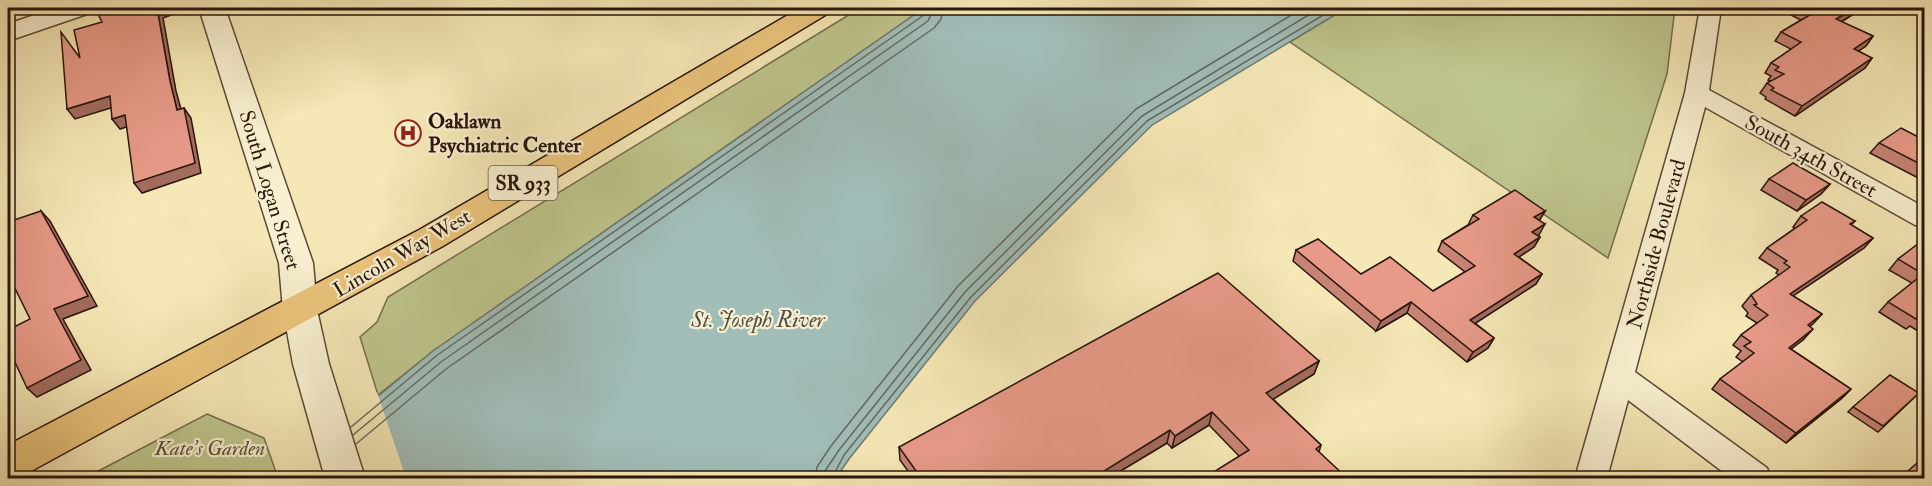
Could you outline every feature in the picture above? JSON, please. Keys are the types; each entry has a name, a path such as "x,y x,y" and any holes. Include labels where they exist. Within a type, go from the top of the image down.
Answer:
{"main road":[{"name":"Lincoln Way West","path":"8,464 431,238 818,8"}],"street":[{"path":"8,33 78,8"},
{"name":"South Logan Street","path":"212,8 295,261 300,310 311,364 345,478"},
{"name":"Northside Boulevard","path":"1591,478 1696,93 1704,58 1710,8"},
{"name":"South 34th Street","path":"1696,93 1924,219"},
{"path":"1619,377 1755,478"}],"green space":[{"path":"860,8 924,8 433,351 378,395 360,337 377,322 388,297"},
{"path":"1346,8 1675,8 1667,74 1608,258 1290,42"},
{"name":"Kate's Garden","path":"207,414 264,438 278,478 85,478"}],"water":[{"name":"St. Joseph River","path":"924,8 1346,8 1152,125 975,301 836,478 279,478 433,351"}],"pier":[{"path":"377,392 406,478 278,478 278,476"}],"building":[{"path":"95,8 157,8 177,110 184,108 195,163 134,183 125,115 112,119 110,96 67,109 61,32 80,58 74,30 102,22"},
{"path":"1801,8 1855,8 1836,19 1873,36 1854,49 1872,58 1802,106 1771,90 1774,88 1767,83 1784,74 1775,70 1779,67 1771,63 1801,42 1781,32 1813,13"},
{"path":"1901,128 1924,140 1924,166 1879,143"},
{"path":"1793,163 1830,184 1806,200 1769,179"},
{"path":"1515,190 1545,211 1534,217 1545,224 1532,232 1540,237 1514,254 1542,274 1470,320 1494,338 1473,352 1411,302 1381,321 1296,250 1318,239 1361,274 1390,257 1433,291 1475,266 1442,241 1479,219 1473,215"},
{"path":"1822,202 1855,221 1850,224 1873,238 1790,294 1822,314 1808,325 1813,329 1789,348 1851,389 1796,433 1720,379 1754,353 1744,346 1751,342 1741,335 1768,315 1754,305 1757,304 1751,295 1790,267 1784,263 1787,261 1767,248 1807,220 1801,216"},
{"path":"41,211 88,296 54,309 81,360 27,388 8,347 8,330 30,319 8,274 8,222"},
{"path":"1923,240 1924,319 1920,316 1916,319 1888,302 1923,274 1898,259"},
{"path":"1218,273 1319,361 1266,393 1321,445 1316,449 1347,478 1204,478 1249,450 1212,412 1175,436 1170,430 1093,478 921,478 899,447"},
{"path":"1890,375 1919,393 1883,426 1853,407"},
{"path":"1924,457 1924,478 1900,478"}],"place":[{"name":"Oaklawn Psychiatric Center","path":"408,133"}]}
